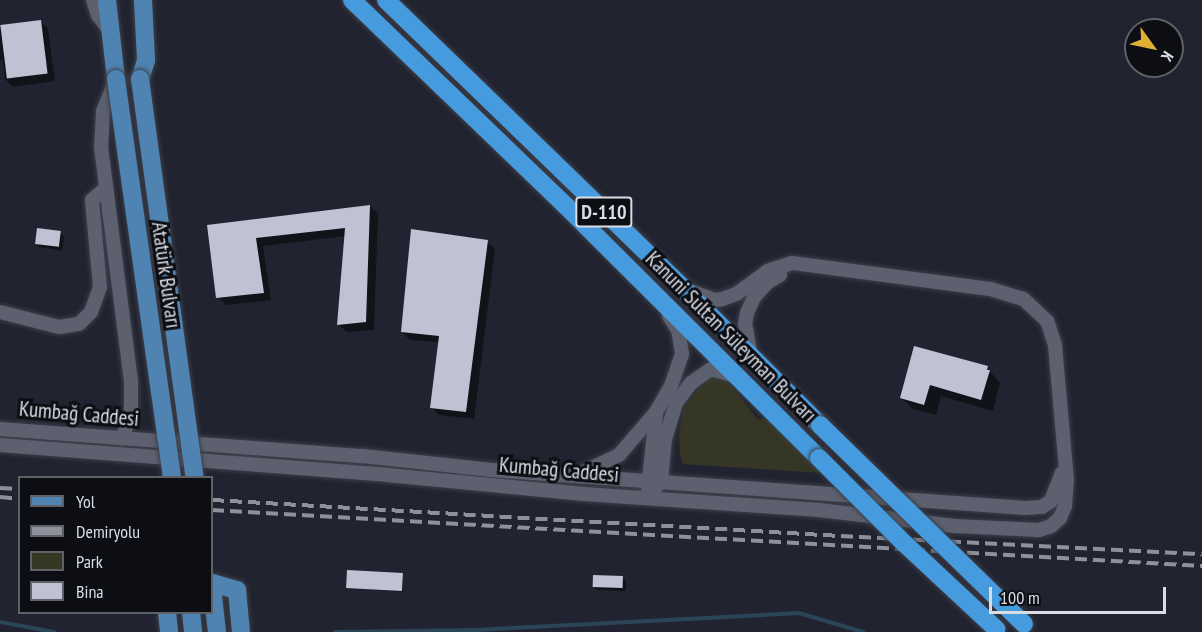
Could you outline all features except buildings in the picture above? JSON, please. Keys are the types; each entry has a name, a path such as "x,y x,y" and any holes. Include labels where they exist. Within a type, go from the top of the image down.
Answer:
{"highway":[{"name":"Kanuni Sultan Süleyman Bulvarı","path":"387,0 1028,628"},
{"name":"Kanuni Sultan Süleyman Bulvarı","path":"355,3 658,296 905,544 998,631"}],"main road":[{"name":"Atatürk Bulvarı","path":"107,0 172,476"},
{"name":"Atatürk Bulvarı","path":"133,0 140,79 195,476"},
{"path":"140,79 146,60 143,0"},
{"path":"213,585 237,590 241,632"},
{"path":"213,594 217,632"},
{"path":"167,614 169,632"},
{"path":"191,614 193,632"}],"street":[{"path":"93,0 98,15 110,31"},
{"path":"116,79 103,112 101,147 131,392 129,423 122,440"},
{"path":"0,312 59,327 79,324 91,312 100,287 92,200 106,188"},
{"name":"Kumbağ Caddesi","path":"0,445 819,510 955,526 1039,530 1051,526 1060,518 1065,506 1067,480 1064,468 1055,345 1047,321 1032,306 1011,294 990,289 792,263 780,266 736,294 722,299 715,300 684,289"},
{"name":"Kumbağ Caddesi","path":"751,357 745,324 754,297 768,282 781,274 811,266"},
{"path":"575,476 619,455 656,412 671,386 682,354 678,330 658,296"},
{"path":"648,498 669,421 676,403 691,383 711,369 731,374 742,380"},
{"path":"654,481 656,412"},
{"name":"Kumbağ Caddesi","path":"0,429 122,440 204,443 267,451 363,456 575,476 1026,508 1041,507 1051,501 1064,468"}],"green space":[{"path":"721,376 728,380 757,419 776,419 822,473 683,464 679,434 684,407 697,390 713,377"}],"waterway":[{"path":"335,632 476,630 799,613 863,632"},
{"path":"0,622 54,632"}],"railway":[{"path":"0,488 18,489"},
{"path":"0,497 18,499"},
{"path":"213,500 1202,554"},
{"path":"213,510 1202,566"}]}
